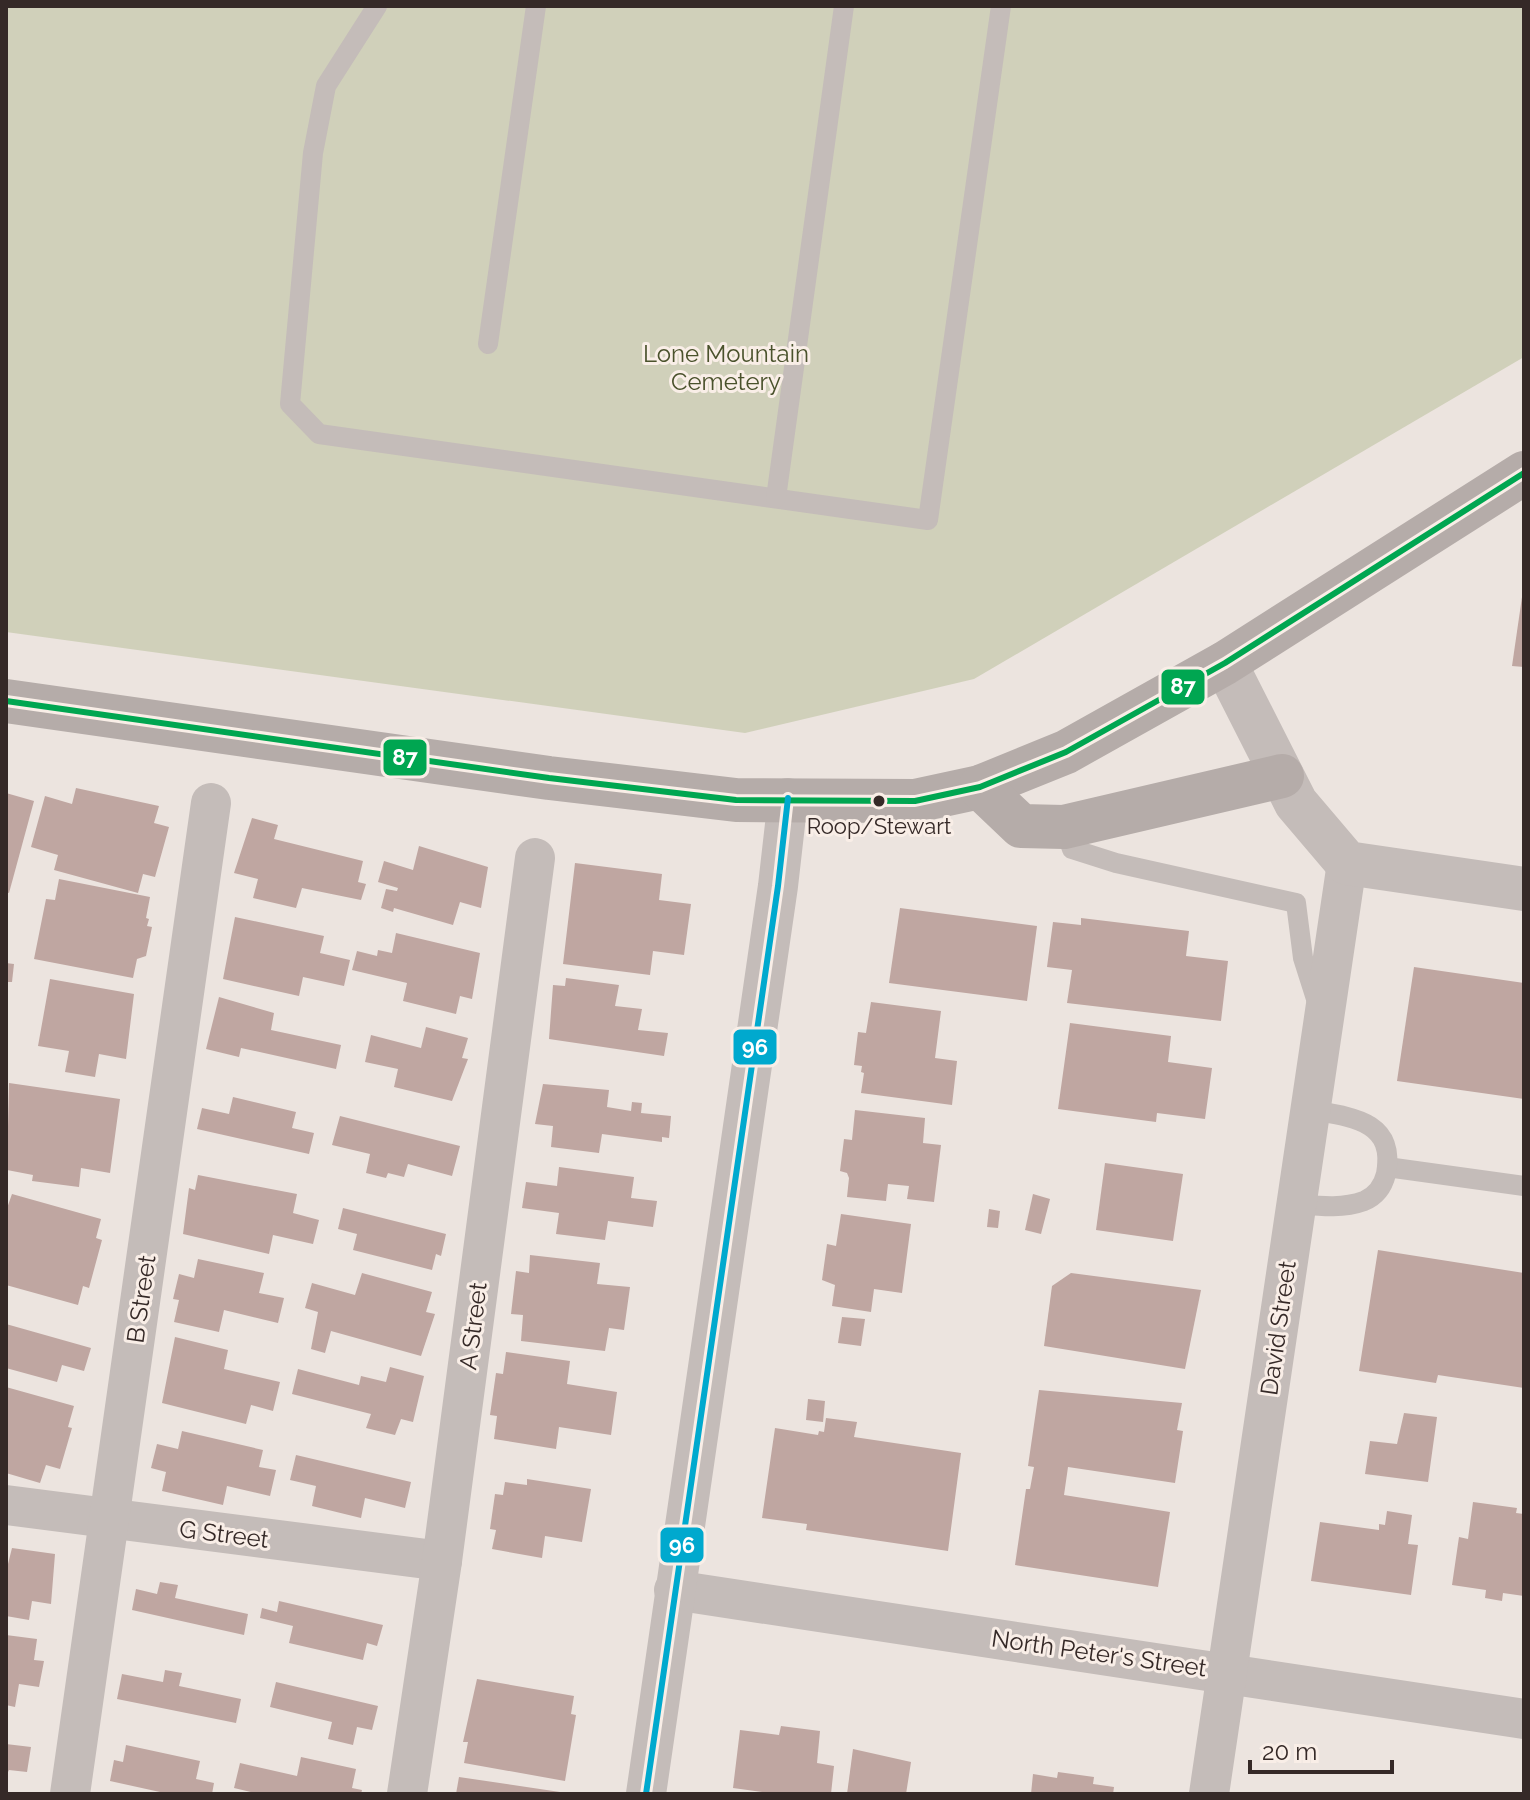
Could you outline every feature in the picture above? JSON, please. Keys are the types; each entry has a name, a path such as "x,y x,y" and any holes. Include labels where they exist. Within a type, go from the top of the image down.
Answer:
{"main road":[{"path":"6,701 549,778 736,800 915,801 980,787 1066,752 1225,663 1524,473"},
{"path":"980,787 1021,826 1064,827 1282,776"}],"street":[{"path":"1225,663 1296,803 1347,863 1524,889"},
{"path":"646,1794 776,901 788,798"},
{"name":"B Street","path":"70,1794 211,803"},
{"name":"A Street","path":"407,1794 442,1561 535,858"},
{"name":"David Street","path":"1209,1794 1347,863"},
{"name":"G Street","path":"6,1505 442,1561"},
{"name":"North Peter's Street","path":"674,1590 1524,1719"}],"lane":[{"path":"377,6 326,86 313,153 290,404 319,434 928,520 1001,6"},
{"path":"488,344 536,6"},
{"path":"776,498 844,6"},
{"path":"1064,827 1072,849 1116,863 1296,903 1303,958 1323,1022"},
{"path":"1296,1204 1340,1207 1366,1200 1384,1185 1390,1153 1377,1130 1354,1117 1310,1110"},
{"path":"1387,1167 1524,1186"}],"green space":[{"name":"Lone Mountain Cemetery","path":"6,6 1524,6 1524,357 974,679 745,733 6,632"}],"building":[{"path":"1524,597 1524,667 1512,666"},
{"path":"76,788 159,806 154,823 169,827 155,877 143,874 138,893 54,870 58,855 31,847 45,796 72,804"},
{"path":"6,793 34,801 9,893 6,892"},
{"path":"252,818 278,825 274,839 363,861 358,882 366,884 361,900 302,888 296,908 253,898 258,879 234,873"},
{"path":"419,846 488,867 481,908 460,902 453,925 394,908 393,912 381,908 386,889 397,891 398,888 378,882 384,861 413,870"},
{"path":"575,863 662,874 659,900 691,904 684,955 653,951 650,975 563,964"},
{"path":"59,879 150,897 146,918 149,919 147,926 152,927 146,956 137,959 133,978 34,959 46,899 55,900"},
{"path":"900,908 1037,926 1027,1001 889,983"},
{"path":"235,917 324,936 320,953 350,960 344,986 303,977 299,996 223,979"},
{"path":"1081,918 1189,931 1186,956 1228,961 1221,1021 1067,1003 1072,970 1047,967 1053,922 1081,925"},
{"path":"396,933 480,953 472,999 460,996 456,1014 403,1001 407,983 352,970 357,951 377,956 378,950 392,953"},
{"path":"6,963 14,964 12,982 6,982"},
{"path":"1414,967 1524,983 1524,1099 1397,1081"},
{"path":"566,978 619,985 615,1006 642,1009 638,1030 668,1033 664,1056 549,1039 553,985 565,986"},
{"path":"50,979 134,994 126,1059 99,1054 95,1077 65,1072 69,1051 38,1046"},
{"path":"219,997 274,1013 271,1030 341,1045 336,1069 241,1048 239,1057 206,1049"},
{"path":"871,1002 941,1011 935,1058 957,1061 952,1105 861,1093 864,1073 861,1072 862,1066 854,1065 858,1032 866,1033"},
{"path":"1070,1023 1171,1036 1168,1062 1212,1068 1205,1119 1157,1113 1156,1122 1058,1109"},
{"path":"426,1027 468,1038 462,1058 468,1059 452,1101 394,1087 398,1069 365,1062 371,1035 421,1048"},
{"path":"9,1083 120,1099 110,1173 81,1168 79,1187 32,1181 33,1175 7,1170"},
{"path":"543,1084 609,1090 607,1107 631,1111 632,1102 642,1103 641,1113 671,1116 669,1138 662,1137 662,1142 602,1134 599,1153 551,1147 553,1126 535,1124"},
{"path":"233,1097 296,1112 292,1128 314,1133 309,1154 197,1129 202,1108 229,1114"},
{"path":"855,1110 925,1118 923,1143 941,1145 934,1202 907,1199 909,1186 888,1184 886,1201 847,1197 849,1178 847,1173 840,1171 844,1139 852,1140"},
{"path":"340,1116 460,1146 452,1176 408,1164 404,1177 388,1173 386,1178 366,1173 370,1154 332,1145"},
{"path":"1105,1163 1183,1174 1173,1241 1096,1230"},
{"path":"559,1167 634,1177 631,1198 657,1201 653,1227 608,1221 605,1240 556,1234 559,1213 522,1208 526,1182 557,1186"},
{"path":"198,1175 297,1194 293,1213 319,1220 313,1244 273,1235 269,1254 183,1234 189,1188 195,1190"},
{"path":"12,1194 101,1219 96,1238 102,1240 89,1288 83,1286 78,1305 6,1285 6,1211"},
{"path":"1033,1194 1050,1199 1041,1234 1025,1230"},
{"path":"343,1208 446,1234 441,1256 436,1254 432,1270 353,1250 357,1234 338,1229"},
{"path":"989,1209 1000,1211 998,1228 987,1227"},
{"path":"841,1214 911,1224 902,1293 874,1289 871,1312 832,1306 835,1285 822,1280 827,1244 836,1246"},
{"path":"1378,1250 1524,1273 1524,1388 1438,1375 1436,1383 1359,1371"},
{"path":"530,1255 600,1263 597,1284 630,1287 624,1330 609,1328 605,1351 521,1341 523,1315 511,1314 516,1271 529,1273"},
{"path":"198,1259 264,1273 259,1293 284,1298 278,1323 224,1310 219,1332 174,1322 179,1300 173,1299 179,1274 194,1278"},
{"path":"362,1273 432,1292 426,1312 435,1314 421,1356 331,1331 325,1353 311,1349 318,1312 305,1308 312,1283 355,1295"},
{"path":"1071,1273 1201,1290 1185,1369 1044,1346 1052,1286"},
{"path":"842,1317 865,1319 861,1346 838,1343"},
{"path":"6,1324 91,1348 84,1371 62,1365 57,1382 6,1368"},
{"path":"175,1337 228,1350 224,1369 280,1382 273,1411 251,1405 246,1424 162,1403"},
{"path":"506,1352 570,1361 567,1384 617,1392 611,1435 559,1427 556,1449 494,1439 497,1416 490,1415 496,1373 503,1374"},
{"path":"390,1367 424,1376 413,1422 401,1419 395,1435 366,1428 371,1414 292,1394 298,1369 359,1385 361,1376 386,1382"},
{"path":"6,1387 74,1406 68,1427 72,1428 60,1469 46,1465 40,1483 6,1473"},
{"path":"1039,1390 1182,1403 1177,1430 1183,1431 1175,1483 1068,1467 1064,1495 1170,1512 1158,1587 1015,1565 1026,1489 1030,1489 1034,1467 1028,1466"},
{"path":"808,1399 825,1401 823,1422 806,1420"},
{"path":"1404,1413 1437,1417 1428,1482 1365,1474 1370,1441 1397,1444"},
{"path":"826,1418 857,1422 854,1437 961,1453 948,1551 806,1530 807,1524 762,1518 775,1428 818,1435 819,1431 824,1432"},
{"path":"182,1431 263,1450 259,1467 276,1470 270,1496 227,1486 223,1505 162,1491 166,1472 151,1468 157,1444 178,1449"},
{"path":"296,1455 411,1482 405,1508 365,1498 361,1518 312,1506 316,1486 290,1480"},
{"path":"527,1479 591,1489 582,1542 545,1536 542,1558 492,1549 496,1530 490,1529 495,1494 503,1495 505,1482 527,1485"},
{"path":"1473,1502 1517,1508 1516,1513 1524,1514 1524,1596 1503,1593 1502,1601 1485,1598 1486,1590 1452,1585 1459,1537 1468,1539"},
{"path":"1387,1511 1412,1515 1408,1544 1418,1545 1411,1595 1311,1581 1320,1522 1379,1530 1379,1524 1385,1525"},
{"path":"12,1548 55,1554 51,1604 32,1601 29,1620 6,1616 6,1572"},
{"path":"160,1582 178,1585 175,1598 248,1614 244,1635 132,1610 136,1589 157,1594"},
{"path":"279,1601 383,1625 377,1646 367,1643 363,1660 289,1643 293,1626 260,1618 262,1608 277,1612"},
{"path":"6,1635 37,1639 34,1660 44,1661 39,1687 19,1684 15,1707 6,1705"},
{"path":"165,1670 182,1673 179,1686 241,1699 236,1723 117,1699 122,1674 163,1682"},
{"path":"477,1679 574,1696 571,1714 576,1715 565,1781 464,1763 468,1742 463,1742"},
{"path":"276,1682 378,1706 372,1730 357,1727 353,1745 328,1739 332,1722 270,1707"},
{"path":"781,1726 820,1731 817,1763 834,1766 831,1794 777,1794 733,1788 740,1730 779,1735"},
{"path":"6,1744 31,1747 27,1772 9,1770 6,1776"},
{"path":"126,1745 200,1761 196,1779 214,1783 212,1794 169,1794 110,1781 114,1760 123,1762"},
{"path":"853,1749 911,1762 906,1794 847,1794"},
{"path":"301,1757 356,1769 352,1788 362,1790 361,1794 259,1794 234,1788 240,1763 297,1776"},
{"path":"1058,1772 1094,1777 1093,1784 1114,1787 1113,1794 1031,1794 1033,1774 1057,1778"},
{"path":"459,1777 560,1792 456,1794"}],"transit line":[{"name":"87","path":"6,701 549,778 736,800 915,801 980,787 1066,752 1225,663 1524,473"},
{"name":"96","path":"646,1794 778,886 788,798"}],"place":[{"name":"Roop/Stewart","path":"879,801"}]}
